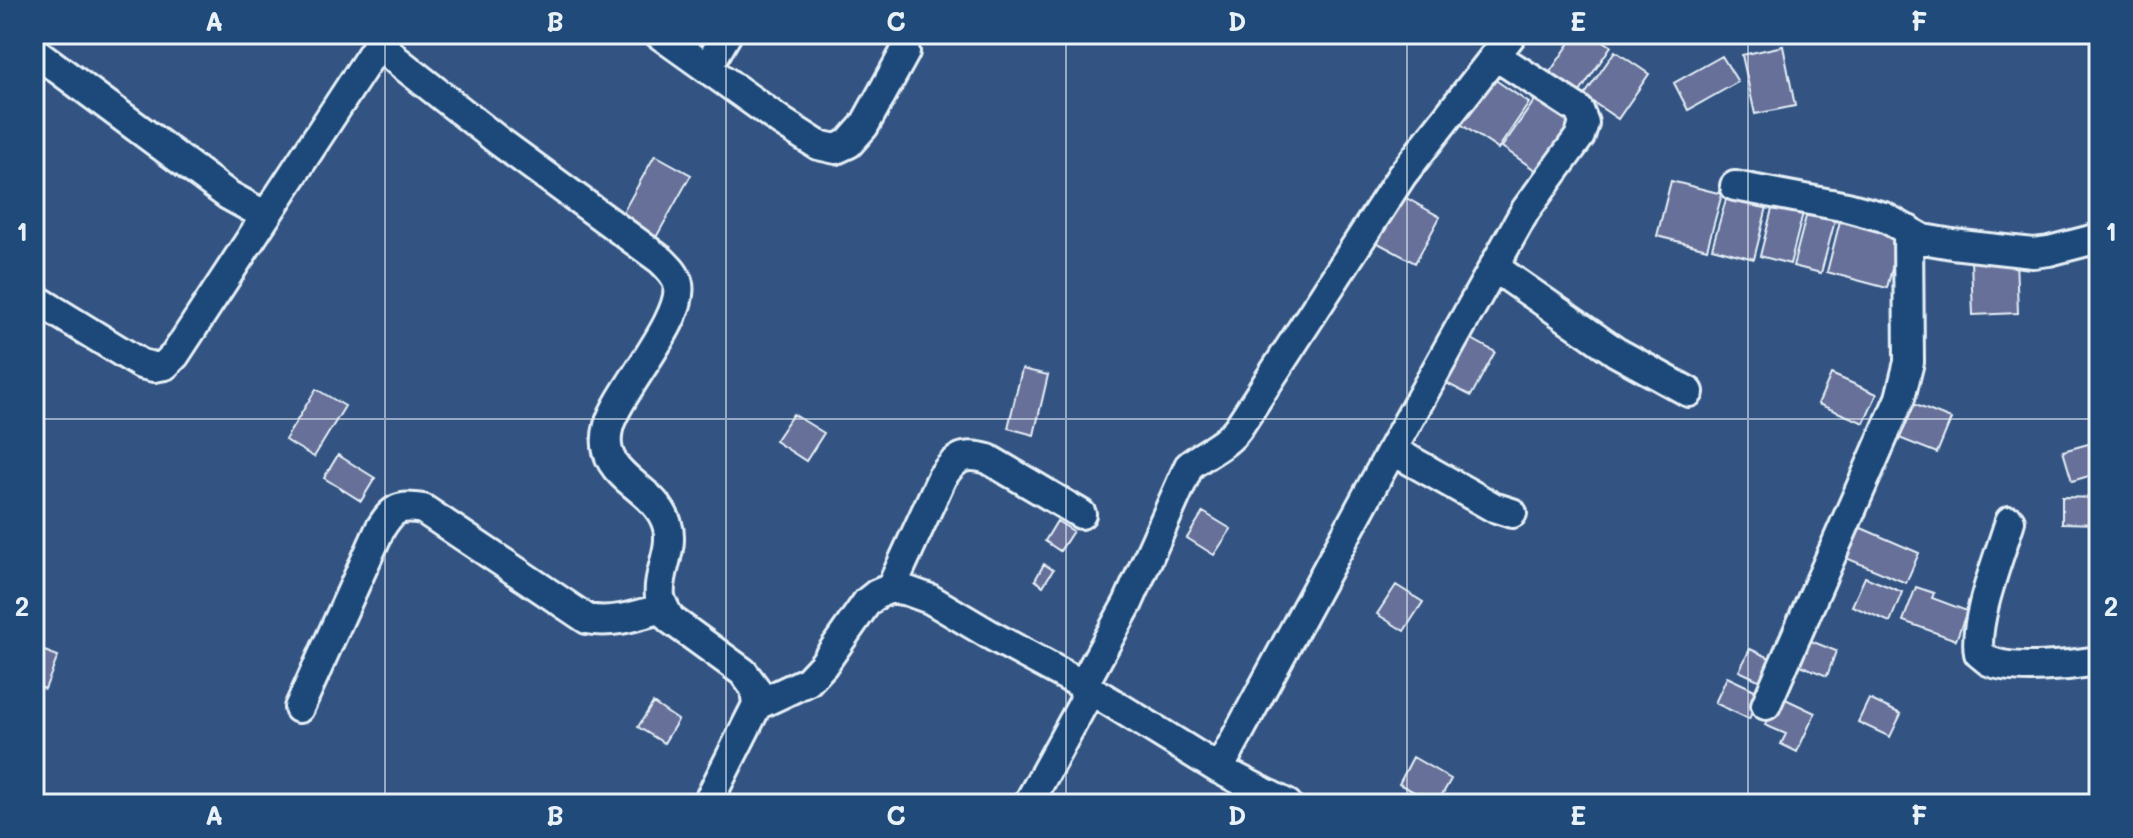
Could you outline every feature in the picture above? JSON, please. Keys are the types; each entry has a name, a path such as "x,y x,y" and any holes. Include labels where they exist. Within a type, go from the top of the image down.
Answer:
{"street":[{"path":"659,34 782,122 818,145 836,149 849,143 864,126 905,52"},
{"path":"707,68 727,34"},
{"path":"34,298 141,364 154,367 165,365 175,355 266,216 376,38 395,59 500,142 661,260 673,272 678,283 679,297 673,315 618,406 606,440 608,455 615,467 656,505 667,524 669,541 660,594 663,608 670,619 743,672 755,688 757,705 707,804"},
{"path":"1028,804 1085,700 1083,685 1128,603 1189,466 1222,446 1238,428 1402,175 1504,45 1579,110 1584,123 1580,136 1525,211 1219,769"},
{"path":"34,51 228,195 266,216"},
{"path":"1735,186 1847,207 1884,217 1923,239 1952,244 2033,253 2099,238"},
{"path":"1766,705 1900,398 1909,362 1908,230"},
{"path":"1494,267 1616,352 1689,392"},
{"path":"1392,450 1493,507 1512,513"},
{"path":"891,588 942,477 952,462 964,456 976,455 988,459 1081,514"},
{"path":"299,708 380,529 390,513 405,506 423,509 587,619 601,622 624,619 663,608"},
{"path":"2010,521 1978,624 1979,653 1990,661 2031,666 2099,661"},
{"path":"757,705 808,681 823,665 867,602 877,594 891,588 908,591 930,599 1083,685 1219,769 1287,804"}],"building":[{"path":"1576,34 1593,34 1611,46 1580,92 1550,72"},
{"path":"1783,46 1795,106 1755,114 1742,55"},
{"path":"1615,51 1649,74 1618,119 1584,96"},
{"path":"1722,56 1738,82 1688,110 1674,83"},
{"path":"1491,77 1529,103 1498,149 1459,123"},
{"path":"1537,97 1572,122 1538,172 1502,147"},
{"path":"655,155 691,175 654,241 618,221"},
{"path":"1671,181 1722,194 1707,249 1657,236"},
{"path":"1401,195 1440,217 1415,263 1376,242"},
{"path":"1727,196 1767,207 1754,259 1712,248"},
{"path":"1773,205 1803,213 1790,264 1760,256"},
{"path":"1808,209 1836,217 1821,273 1793,266"},
{"path":"1841,217 1901,233 1887,288 1827,272"},
{"path":"2016,258 2018,313 1973,315 1971,259"},
{"path":"1459,332 1495,352 1471,396 1435,377"},
{"path":"1022,369 1048,375 1034,435 1008,428"},
{"path":"1831,374 1877,394 1864,423 1818,404"},
{"path":"316,389 345,406 314,457 285,440"},
{"path":"1908,402 1951,419 1937,453 1894,436"},
{"path":"793,414 824,433 806,461 775,441"},
{"path":"2099,441 2099,473 2072,481 2063,451"},
{"path":"338,455 375,478 361,501 324,478"},
{"path":"2062,497 2099,498 2099,524 2062,523"},
{"path":"1203,512 1231,529 1214,555 1187,538"},
{"path":"1057,521 1073,531 1060,551 1045,541"},
{"path":"1852,524 1919,553 1906,583 1839,555"},
{"path":"1044,564 1053,570 1043,586 1035,580"},
{"path":"1865,577 1902,592 1890,622 1852,606"},
{"path":"1396,585 1423,602 1404,631 1377,614"},
{"path":"1916,587 1934,593 1932,598 1967,611 1956,640 1903,621"},
{"path":"1806,639 1836,651 1827,676 1795,663"},
{"path":"34,647 58,656 45,689 34,685"},
{"path":"1750,649 1777,661 1767,684 1739,671"},
{"path":"1727,677 1761,693 1749,719 1715,703"},
{"path":"1779,696 1815,713 1797,752 1781,744 1786,734 1765,725"},
{"path":"1869,699 1901,714 1890,737 1858,722"},
{"path":"653,703 678,720 664,743 638,727"},
{"path":"1413,757 1451,779 1437,804 1399,784"},
{"path":"1753,794 1783,804 1749,804"}]}
